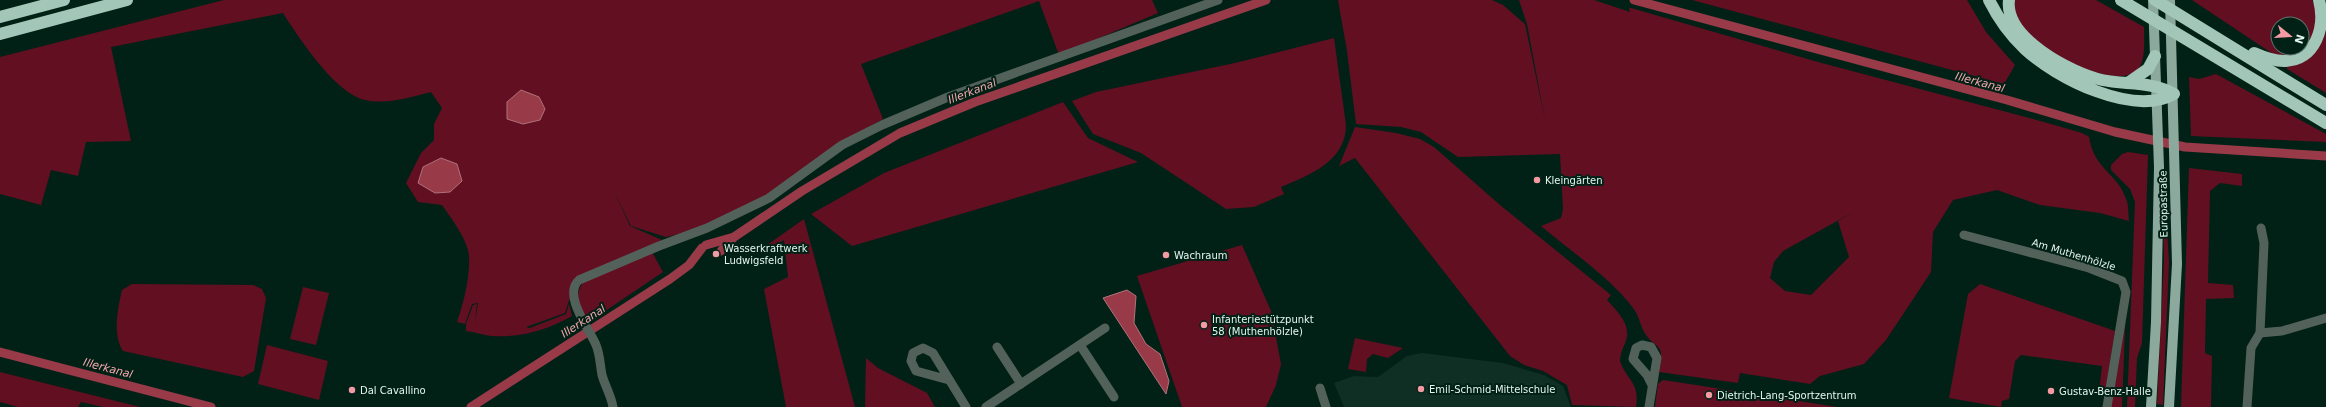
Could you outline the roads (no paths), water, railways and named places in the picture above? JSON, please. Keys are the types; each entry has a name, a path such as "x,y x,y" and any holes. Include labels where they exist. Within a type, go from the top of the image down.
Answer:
{"highway":[{"path":"0,17 64,0"},
{"path":"0,34 127,0"},
{"path":"1989,0 2005,25 2026,50 2048,67 2069,79 2109,95 2127,99 2156,101 2174,94"},
{"path":"2008,0 2009,11 2018,30 2039,49 2087,76 2116,83 2156,86 2174,94"},
{"path":"2154,0 2232,46 2326,105"},
{"path":"2232,46 2278,61 2291,60 2307,54 2318,42 2322,30 2322,10 2318,0"},
{"path":"2126,3 2326,123"},
{"path":"2128,83 2148,69 2155,56"}],"main road":[{"name":"Europastraße","path":"2151,407 2156,322 2159,167 2154,0"},
{"name":"Europastraße","path":"2169,407 2177,264 2174,94 2170,0"}],"street":[{"path":"613,407 599,360 596,344 583,323 576,305 576,284 579,280 659,246 707,228 769,198 830,154 876,128 948,97 1218,0"},
{"path":"2247,407 2251,348 2260,333 2264,243 2261,228"},
{"name":"Am Muthenhölzle","path":"1964,235 2089,268 2122,281 2126,292 2107,407"},
{"path":"2260,333 2282,331 2326,318"},
{"path":"986,407 1105,328"},
{"path":"1080,345 1114,397"},
{"path":"997,348 1021,384"},
{"path":"949,380 966,407"},
{"path":"1649,407 1652,385"},
{"path":"1320,388 1326,407"}],"waterway":[{"name":"Illerkanal","path":"706,245 734,237 802,191 900,133 975,102 1266,0"},
{"name":"Illerkanal","path":"1634,0 2007,100 2115,132 2185,147 2326,156"},
{"path":"721,251 734,237"},
{"name":"Illerkanal","path":"471,407 670,279 689,265 702,248"},
{"name":"Illerkanal","path":"0,352 211,407"}],"place":[{"name":"Kleingärten","path":"1537,180"},
{"name":"Wasserkraftwerk Ludwigsfeld","path":"716,254"},
{"name":"Wachraum","path":"1166,255"},
{"name":"Infanteriestützpunkt 58 (Muthenhölzle)","path":"1204,325"},
{"name":"Emil-Schmid-Mittelschule","path":"1421,389"},
{"name":"Dal Cavallino","path":"352,390"},
{"name":"Gustav-Benz-Halle","path":"2051,391"},
{"name":"Dietrich-Lang-Sportzentrum","path":"1709,395"}]}
